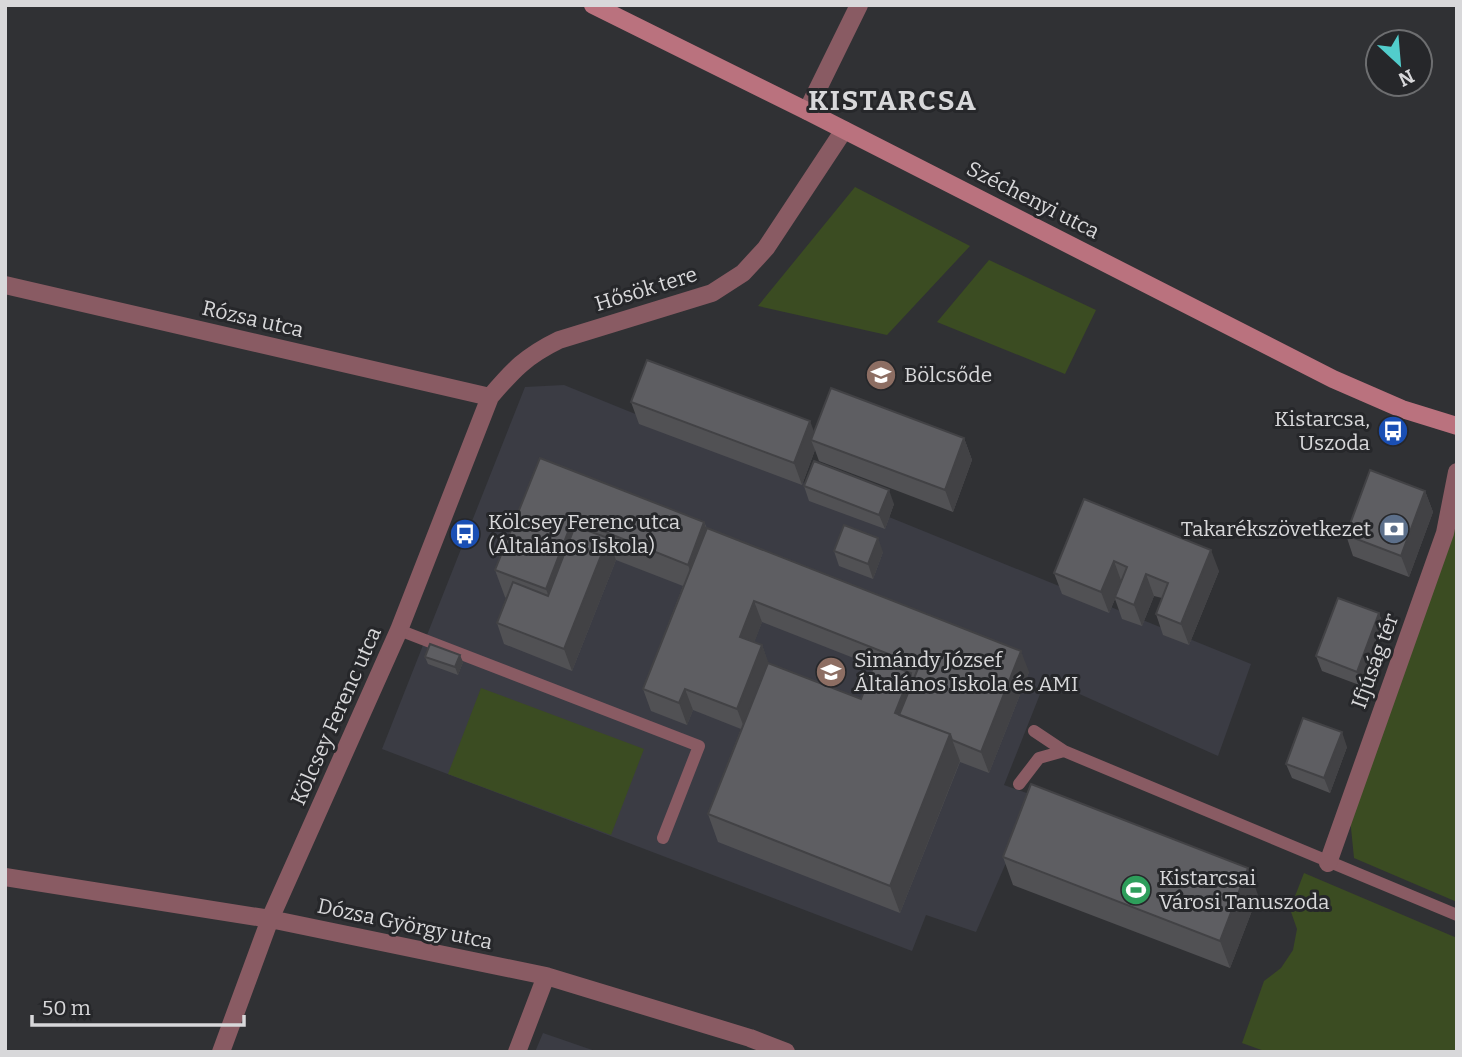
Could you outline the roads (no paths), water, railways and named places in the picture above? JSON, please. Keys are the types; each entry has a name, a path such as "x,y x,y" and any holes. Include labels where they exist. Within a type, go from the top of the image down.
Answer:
{"main road":[{"name":"Széchenyi utca","path":"593,5 1333,379 1402,408 1457,426"}],"street":[{"path":"807,111 859,5"},
{"name":"Hősök tere","path":"489,397 515,367 536,351 559,340 681,300 712,293 743,273 766,248 844,130"},
{"name":"Rózsa utca","path":"5,285 489,397"},
{"name":"Kölcsey Ferenc utca","path":"221,1052 270,919 399,630 489,397"},
{"name":"Ifjúság tér","path":"1328,863 1445,533 1457,472"},
{"name":"Dózsa György utca","path":"5,877 270,919 546,976 750,1038 786,1052"},
{"path":"517,1052 546,976"}],"lane":[{"path":"399,630 699,746 663,838"},
{"path":"1034,731 1065,751 1457,915"},
{"path":"1019,784 1039,758 1065,751"}],"place":[{"name":"Bölcsőde","path":"881,375"},
{"name":"Kistarcsa, Uszoda","path":"1393,431"},
{"name":"Takarékszövetkezet","path":"1394,529"},
{"name":"Kölcsey Ferenc utca (Általános Iskola)","path":"465,534"},
{"name":"Simándy József Általános Iskola és AMI","path":"831,672"},
{"name":"Kistarcsai Városi Tanuszoda","path":"1136,890"}],"district":[{"name":"KISTARCSA","path":"893,100"}]}
